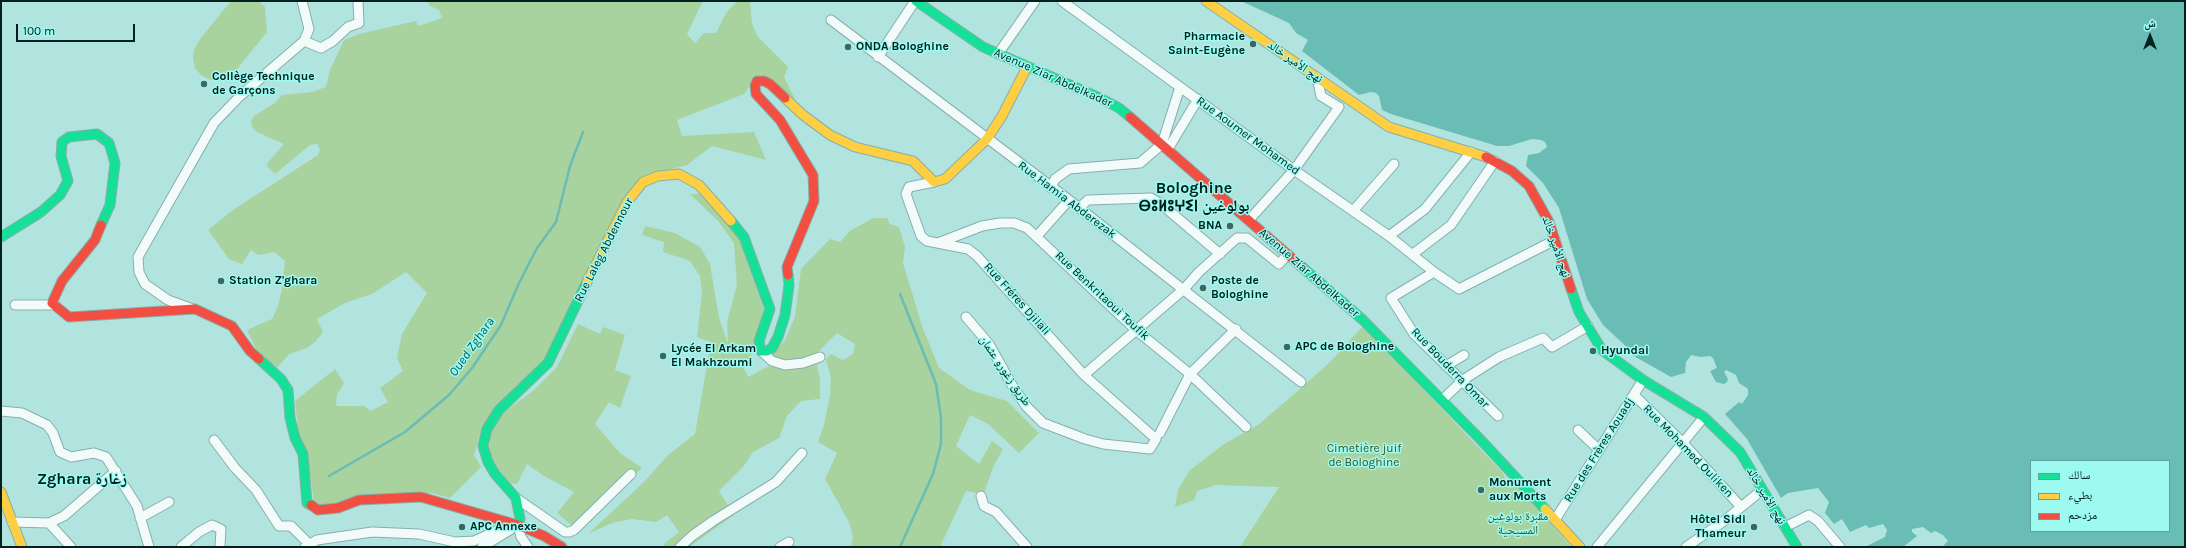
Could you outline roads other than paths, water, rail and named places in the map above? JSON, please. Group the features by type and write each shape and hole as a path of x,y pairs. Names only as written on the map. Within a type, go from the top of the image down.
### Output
{"street":[{"path":"302,1 309,29 304,41 240,96 214,122 138,257 139,272 145,284 168,300 232,326 250,352 281,379 288,390 290,418 295,438 304,454 307,503 318,510 338,508 359,500 390,497 420,497 518,525 544,536 562,547"},
{"path":"304,41 321,48 333,41 348,28 359,23 358,1"},
{"path":"878,57 915,1"},
{"name":"Avenue Ziar Abdelkader","path":"915,1 953,27 998,54 1100,98 1119,108 1165,146 1363,320 1442,400 1580,547"},
{"path":"998,54 1036,1"},
{"name":"Rue Aoumer Mohamed","path":"1062,1 1294,170 1389,236 1434,272 1460,289 1555,240"},
{"name":"نهج الأمير خالد","path":"1206,1 1389,127 1419,138 1471,152 1495,161 1512,171 1529,186 1546,216 1579,312 1602,350 1643,380 1704,417 1740,452 1797,547"},
{"name":"Rue Hamia Abderezak","path":"831,20 1051,188 1070,200 1078,208 1301,382"},
{"path":"761,351 767,351 772,348 778,337 785,315 789,286 788,267 814,201 813,175 780,120 756,94 755,86 757,81 764,81 770,84 803,115 830,135 855,147 913,161 928,178 934,182 945,179 987,139 1002,116 1027,67"},
{"path":"1249,220 1294,170 1339,107 1321,96 1317,77"},
{"path":"1165,146 1180,87"},
{"path":"1051,188 1055,179 1069,170 1140,163 1165,146 1198,99"},
{"path":"1,237 41,212 60,195 68,181 62,156 62,142 68,137 97,134 109,143 115,163 110,205 95,240 62,282 52,303 69,317 195,310"},
{"path":"1389,236 1425,209 1471,152"},
{"path":"1413,254 1452,225 1495,161"},
{"path":"1352,211 1394,164"},
{"name":"Rue Laleg Abdennour","path":"516,498 495,474 488,462 483,446 487,429 499,410 548,363 604,244 627,202 643,182 658,176 679,174 699,185 723,210 744,237 770,310 759,341 761,351"},
{"name":"Rue Fréres Djilali","path":"934,182 909,187 906,194 921,236 927,241 968,249 978,256 1084,375 1158,436"},
{"path":"1078,208 1088,200 1151,198 1161,204 1220,254"},
{"path":"1038,236 1070,200"},
{"name":"Rue Benkritaoui Toufik","path":"938,242 982,226 1000,223 1014,223 1027,228 1038,236 1137,331 1190,374 1246,428"},
{"path":"1084,375 1184,290 1199,272 1237,238 1247,238 1279,264 1288,254"},
{"name":"Rue Bouderra Omar","path":"1434,272 1391,298 1414,334 1446,366 1463,380 1498,416"},
{"path":"15,305 55,305"},
{"name":"طريق زغورو عثمان","path":"966,317 989,344 1012,385 1026,406 1044,423 1085,439 1138,449 1150,449 1158,436"},
{"path":"1442,400 1463,380 1499,357 1543,338 1552,347 1588,326"},
{"path":"1158,436 1190,374 1236,330"},
{"path":"761,351 772,361 785,365 803,363 820,357"},
{"path":"1446,366 1464,354"},
{"name":"Rue des Frères Aouadj","path":"1555,520 1598,449 1643,380"},
{"name":"Rue Mohamed Ouliken","path":"1634,395 1682,442 1741,507"},
{"path":"1,411 22,413 36,418 47,425 53,433 60,452 71,457 94,453 106,457 116,471 136,506 149,547"},
{"path":"1597,547 1704,417"},
{"path":"1578,430 1598,449"},
{"path":"214,440 235,468 256,490 280,526 291,526 307,545 342,535 372,532 419,534 455,542 474,541 496,531 518,525"},
{"path":"680,547 692,536 713,521 776,482 802,454"},
{"path":"12,522 49,523 64,516 116,471"},
{"path":"516,498 565,532 570,532 574,530 631,474"},
{"path":"1686,547 1762,490"},
{"path":"1,492 22,547"},
{"path":"981,496 984,506 996,512 1027,547"},
{"path":"516,498 520,519 518,525 522,537 528,547"},
{"path":"140,518 169,502"},
{"path":"1785,527 1809,515 1818,521 1840,547"},
{"path":"49,523 71,547"},
{"path":"181,547 199,532 212,525 221,529 220,547"},
{"path":"482,547 518,525"},
{"path":"780,547 789,542"}],"water":[{"path":"1241,1 2185,1 2185,547 1942,547 1948,541 1943,535 1935,531 1931,533 1923,527 1912,529 1912,532 1917,536 1903,547 1865,547 1885,537 1887,530 1883,524 1869,528 1866,525 1850,532 1842,519 1834,524 1825,513 1829,502 1818,488 1788,493 1781,498 1747,439 1725,414 1739,402 1742,404 1748,395 1748,389 1739,383 1736,375 1726,370 1724,372 1728,379 1727,382 1724,384 1716,382 1710,371 1717,368 1713,358 1710,356 1701,357 1691,355 1686,362 1685,373 1671,377 1632,355 1631,351 1603,325 1587,299 1559,208 1543,183 1526,166 1528,155 1539,153 1547,147 1545,142 1532,139 1509,146 1497,146 1391,114 1382,110 1379,96 1376,93 1371,92 1359,95 1302,51 1308,40 1296,33 1289,23"}],"waterway":[{"name":"Oued Zghara","path":"329,476 405,432 449,395 472,368 501,325 519,283 537,248 556,222 570,166 583,132"},
{"path":"900,294 936,384 941,418 941,444 933,474 900,547"}],"place":[{"name":"Pharmacie Saint-Eugène","path":"1253,44"},
{"name":"ONDA Bologhine","path":"848,47"},
{"name":"Collège Technique de Garçons","path":"204,84"},
{"name":"BNA","path":"1230,226"},
{"name":"Station Z'ghara","path":"221,281"},
{"name":"Poste de Bologhine","path":"1203,288"},
{"name":"APC de Bologhine","path":"1287,347"},
{"name":"Hyundai","path":"1593,351"},
{"name":"Lycée El Arkam El Makhzoumi","path":"663,356"},
{"name":"Monument aux Morts","path":"1481,490"},
{"name":"APC Annexe","path":"462,527"},
{"name":"Hôtel Sidi Thameur","path":"1754,527"}],"district":[{"name":"Bologhine ⴱⵓⵍⵓⵖⵉⵏ بولوغين","path":"1194,197"},
{"name":"Zghara زغارة","path":"82,479"}],"park label":[{"name":"Cimetière juif de Bologhine","path":"1364,456"},
{"name":"مقبرة بولوغين المسيحية","path":"1518,524"}]}
